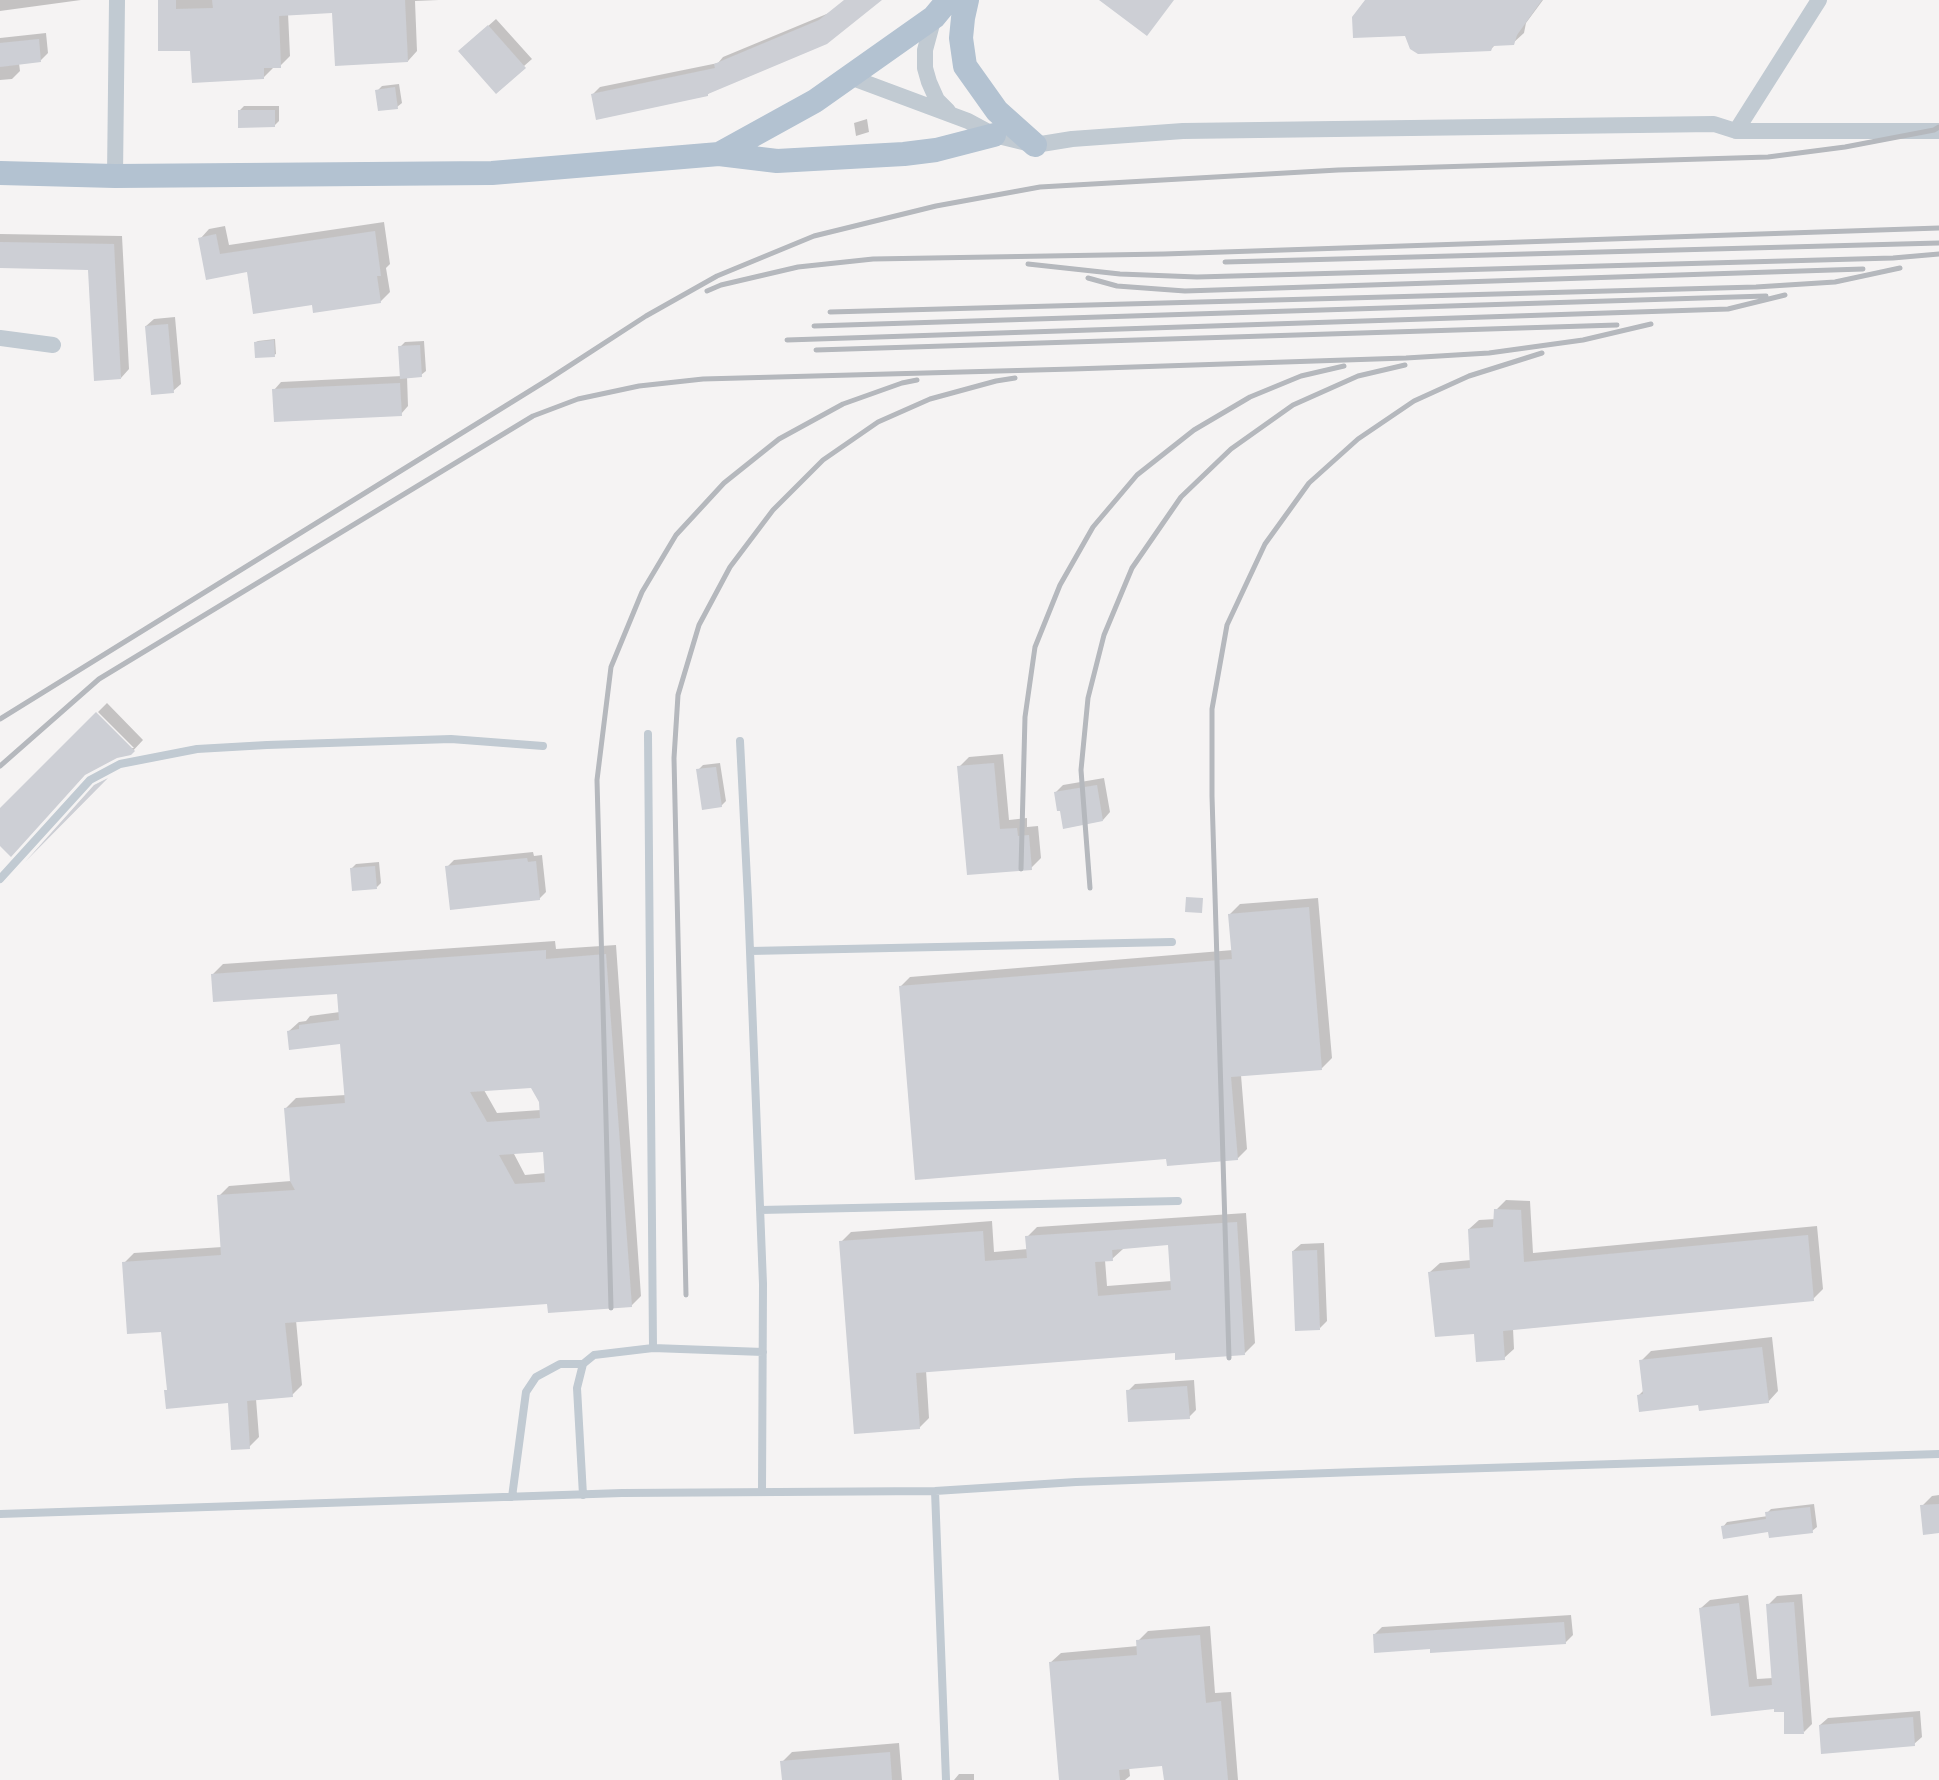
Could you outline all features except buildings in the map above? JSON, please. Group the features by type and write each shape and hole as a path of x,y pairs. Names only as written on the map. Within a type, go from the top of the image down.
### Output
{"main road":[{"path":"967,0 962,18 961,38 965,66 997,111 1035,145"},
{"path":"719,154 815,101 941,8"},
{"path":"0,173 115,176 492,173 719,154 777,161 913,153 994,135"}],"street":[{"path":"115,176 117,0"},
{"path":"1736,131 1819,0"},
{"path":"941,8 925,50 925,68 937,100 950,114"},
{"path":"850,77 950,114 994,135 1035,145 1072,139 1183,131 1714,124 1736,131 1939,131"},
{"path":"0,338 53,345"}],"lane":[{"path":"648,734 653,1348"},
{"path":"0,879 90,780 120,764 197,749 267,745 451,739 543,746"},
{"path":"740,741 763,1284 762,1492"},
{"path":"750,951 1172,942"},
{"path":"760,1210 1178,1201"},
{"path":"583,1494 577,1388 583,1364 594,1355 653,1348 763,1352"},
{"path":"512,1497 526,1392 536,1377 560,1364 583,1364"},
{"path":"0,1514 583,1494 935,1491 1076,1482 1939,1454"},
{"path":"935,1491 946,1780"}],"railway":[{"path":"0,719 549,379 646,316 717,276 814,236 936,206 1040,187 1338,170 1768,157 1845,147 1939,127"},
{"path":"707,291 721,285 798,267 873,259 1164,254 1939,228"},
{"path":"1225,262 1939,243"},
{"path":"1028,264 1120,274 1197,277 1893,258 1939,254"},
{"path":"830,312 1756,287 1835,282 1900,268"},
{"path":"1088,278 1117,286 1185,291 1863,269"},
{"path":"787,340 1728,309 1785,295"},
{"path":"814,326 1766,296"},
{"path":"0,766 99,679 533,416 578,399 639,386 703,379 1406,358 1489,353 1583,340 1651,324"},
{"path":"816,350 1617,325"},
{"path":"1229,1358 1212,796 1212,709 1227,625 1265,544 1309,483 1358,439 1414,401 1469,376 1542,353"},
{"path":"1090,888 1081,770 1088,698 1104,635 1132,568 1181,497 1231,449 1293,405 1358,376 1405,365"},
{"path":"1021,869 1025,717 1035,647 1060,585 1093,527 1137,475 1194,430 1250,397 1301,376 1344,366"},
{"path":"686,1295 674,758 678,695 699,625 730,567 773,510 823,460 878,422 930,399 1015,378"},
{"path":"611,1308 597,780 611,667 642,592 676,535 724,483 779,439 843,404 917,380"}]}
